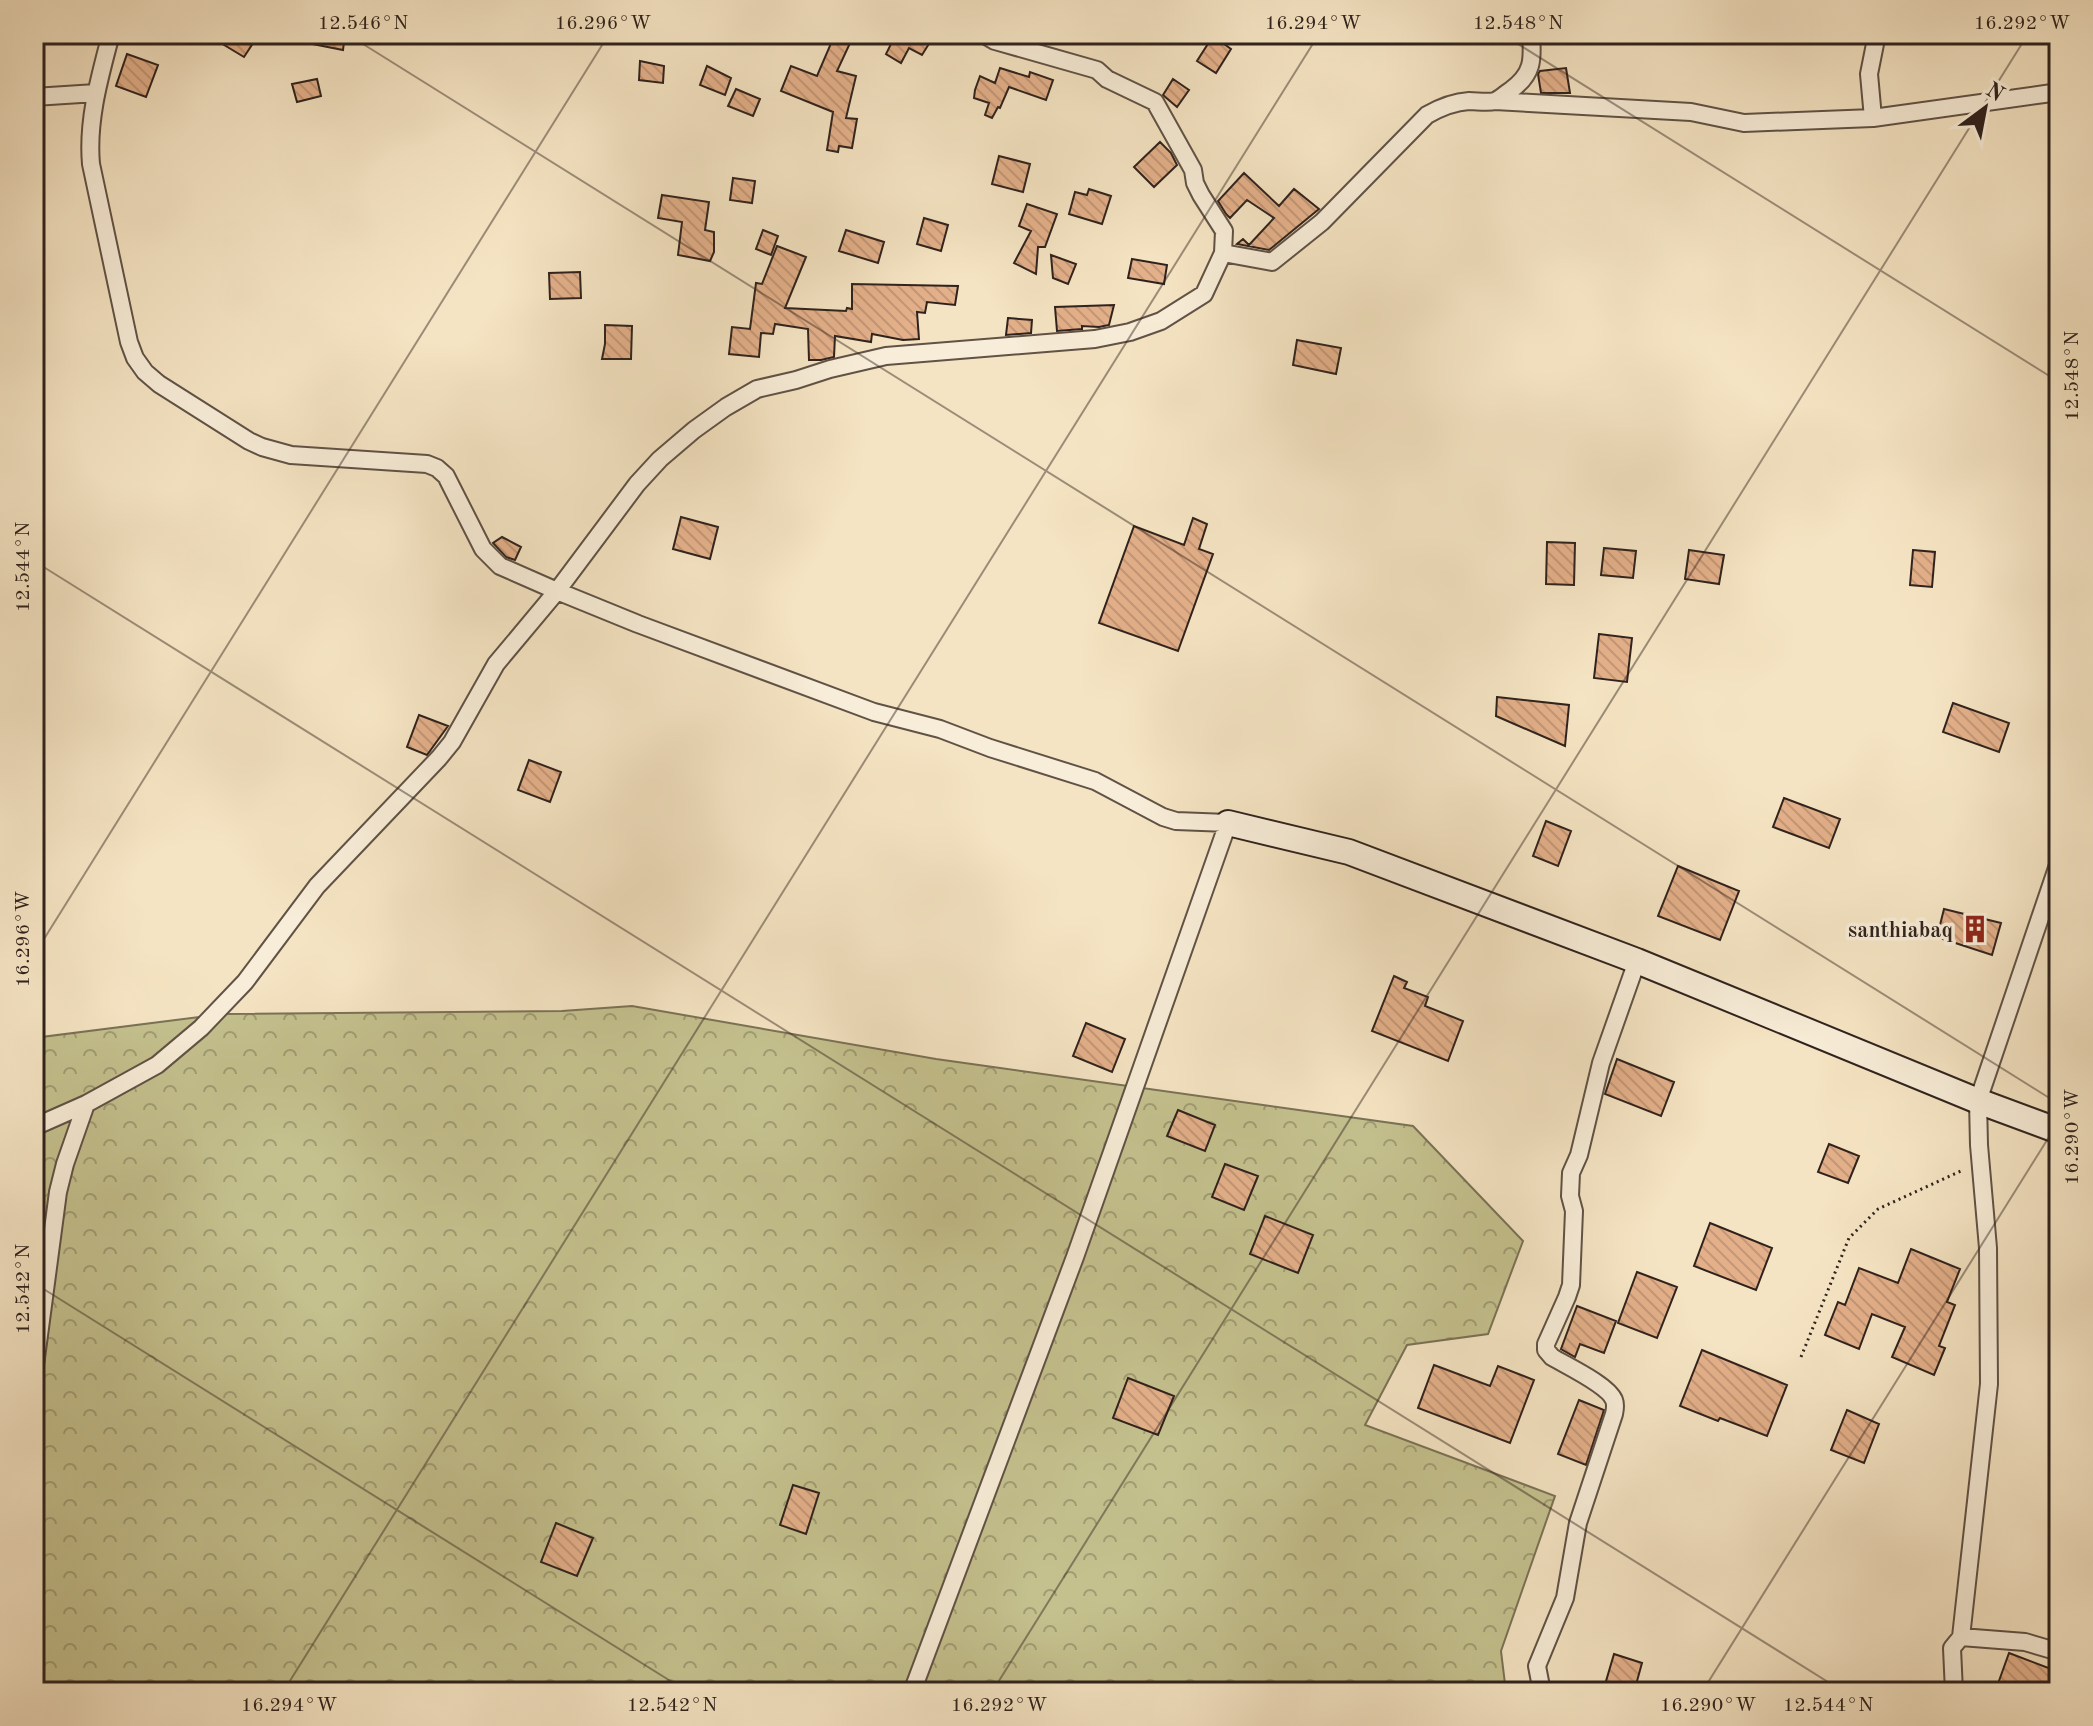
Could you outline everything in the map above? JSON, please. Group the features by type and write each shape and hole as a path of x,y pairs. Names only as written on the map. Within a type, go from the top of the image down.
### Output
{"street":[{"path":"111,34 96,93 91,164 129,342 135,358 159,384 249,441 276,452 427,464 446,476 483,549 491,558 500,566 557,591 874,712 940,729 1095,781 1163,817 1176,821 1228,823 1349,852 1637,961 1978,1101 2059,1131"},
{"path":"34,1127 86,1104 157,1065 201,1028 245,982 317,886 452,742 496,664 557,591 637,484 660,459 716,414 757,389 886,356 1095,339 1130,332 1161,321 1204,294 1223,253 1224,231 1201,195 1193,170 1155,102 1107,79 1097,70 995,41 983,34"},
{"path":"1495,101 1526,76 1533,55 1531,34"},
{"path":"1873,118 1869,74 1877,34"},
{"path":"1223,253 1272,262 1322,222 1427,115 1445,105 1464,101 1691,112 1744,123 1873,118 2059,92"},
{"path":"34,97 96,93"},
{"path":"912,1692 1075,1257 1228,823"},
{"path":"1954,1692 1952,1648 1961,1637 1989,1384 1988,1248 1978,1101 2059,862"},
{"path":"1542,1692 1537,1666 1565,1598 1578,1523 1615,1404 1605,1389 1552,1357 1546,1350 1546,1344 1571,1285 1574,1211 1569,1184 1571,1173 1579,1155 1601,1063 1637,961"},
{"path":"34,1373 58,1192 86,1104"},
{"path":"1961,1637 2025,1642 2059,1652"}],"path":[{"path":"1801,1357 1849,1238 1878,1209 1981,1162"}],"green space":[{"path":"632,1006 936,1059 1413,1126 1523,1241 1488,1334 1407,1345 1365,1425 1555,1496 1501,1651 1506,1692 34,1692 34,1038 223,1014 562,1011"}],"building":[{"path":"206,34 259,34 244,57"},
{"path":"298,34 345,34 343,50 297,41"},
{"path":"835,34 851,41 837,71 856,76 846,118 857,119 852,148 839,146 838,152 827,150 833,112 781,91 791,66 817,76"},
{"path":"887,34 935,34 922,55 909,48 901,63 886,54 894,38"},
{"path":"1213,36 1231,49 1216,73 1197,61"},
{"path":"127,54 158,65 146,97 116,86"},
{"path":"640,61 664,66 663,83 639,80"},
{"path":"707,66 731,78 725,95 700,85"},
{"path":"1000,68 1029,77 1030,72 1053,80 1046,100 1009,87 992,118 985,115 989,103 974,98 975,90 980,76 995,83"},
{"path":"1566,68 1570,93 1541,93 1540,71"},
{"path":"317,79 321,96 297,102 292,84"},
{"path":"1173,79 1189,90 1177,107 1163,95"},
{"path":"736,89 760,99 753,116 728,106"},
{"path":"1160,142 1177,165 1154,187 1134,167"},
{"path":"999,156 1030,164 1023,192 992,184"},
{"path":"1244,173 1279,206 1294,189 1319,209 1269,250 1237,244 1243,239 1249,245 1274,218 1247,200 1230,218 1226,214 1218,201"},
{"path":"733,178 755,181 752,203 730,200"},
{"path":"1089,189 1111,196 1102,224 1069,214 1075,192 1087,195"},
{"path":"662,195 709,202 705,230 714,232 714,252 710,261 678,255 682,222 658,218"},
{"path":"1027,204 1057,214 1045,247 1038,247 1036,274 1014,263 1031,231 1019,226"},
{"path":"924,218 948,225 941,251 917,244"},
{"path":"763,230 778,236 771,255 756,249"},
{"path":"846,230 884,242 878,263 839,251"},
{"path":"777,246 806,257 785,308 852,309 852,284 958,286 955,305 927,302 925,313 917,312 919,339 903,340 872,334 871,342 835,336 834,357 809,360 808,329 775,324 773,334 761,333 759,357 729,354 732,327 750,329 756,283 762,284"},
{"path":"1051,255 1076,264 1068,284 1053,278"},
{"path":"1132,259 1167,265 1164,284 1128,278"},
{"path":"580,272 581,298 550,299 549,273"},
{"path":"1114,305 1109,325 1057,331 1055,307"},
{"path":"1008,318 1032,320 1031,333 1006,335"},
{"path":"605,325 632,326 631,359 602,359"},
{"path":"1297,340 1341,348 1336,374 1293,365"},
{"path":"681,517 718,527 710,559 673,549"},
{"path":"1193,518 1207,524 1199,549 1213,554 1178,651 1099,623 1134,526 1184,545"},
{"path":"502,537 521,547 515,560 506,557 493,543"},
{"path":"1547,542 1575,543 1574,585 1546,584"},
{"path":"1604,548 1636,551 1633,578 1601,575"},
{"path":"1689,550 1724,555 1719,584 1685,579"},
{"path":"1913,550 1935,552 1932,587 1910,585"},
{"path":"1599,634 1632,638 1627,682 1594,678"},
{"path":"1497,697 1569,705 1565,746 1496,716"},
{"path":"1953,703 2009,723 1999,752 1943,732"},
{"path":"419,715 448,726 427,755 407,747"},
{"path":"529,760 561,772 550,802 518,790"},
{"path":"1784,798 1840,819 1829,848 1773,827"},
{"path":"1546,821 1571,831 1558,866 1533,856"},
{"path":"1678,866 1739,891 1720,940 1658,916"},
{"name":"santhiabaq","path":"1944,909 2001,923 1992,955 1937,937"},
{"path":"1394,976 1407,982 1404,988 1428,997 1425,1006 1463,1021 1448,1061 1372,1031"},
{"path":"1086,1023 1125,1039 1112,1072 1073,1056"},
{"path":"1617,1059 1674,1082 1661,1116 1605,1094"},
{"path":"1178,1110 1215,1125 1205,1151 1167,1136"},
{"path":"1829,1144 1859,1156 1848,1183 1818,1172"},
{"path":"1225,1164 1258,1176 1244,1210 1212,1197"},
{"path":"1265,1216 1313,1235 1298,1273 1250,1254"},
{"path":"1710,1223 1772,1248 1756,1290 1694,1266"},
{"path":"1911,1249 1960,1269 1947,1302 1955,1305 1939,1346 1945,1348 1934,1375 1892,1357 1905,1327 1872,1314 1859,1349 1825,1335 1838,1302 1845,1305 1859,1268 1898,1283"},
{"path":"1637,1272 1677,1287 1657,1338 1618,1323"},
{"path":"1577,1306 1616,1321 1604,1353 1580,1344 1575,1357 1561,1349"},
{"path":"1702,1350 1787,1385 1767,1436 1680,1406"},
{"path":"1434,1365 1490,1386 1498,1366 1534,1380 1510,1443 1418,1408"},
{"path":"1128,1378 1174,1396 1158,1435 1113,1418"},
{"path":"1579,1400 1604,1410 1586,1465 1558,1454"},
{"path":"1847,1410 1879,1424 1864,1463 1831,1450"},
{"path":"793,1485 819,1493 806,1534 780,1525"},
{"path":"556,1523 593,1538 577,1576 541,1562"},
{"path":"2009,1653 2059,1672 2059,1692 1995,1692"},
{"path":"1614,1654 1642,1663 1634,1692 1615,1692 1604,1688"}],"place":[{"name":"santhiabaq","path":"1975,929"}]}
